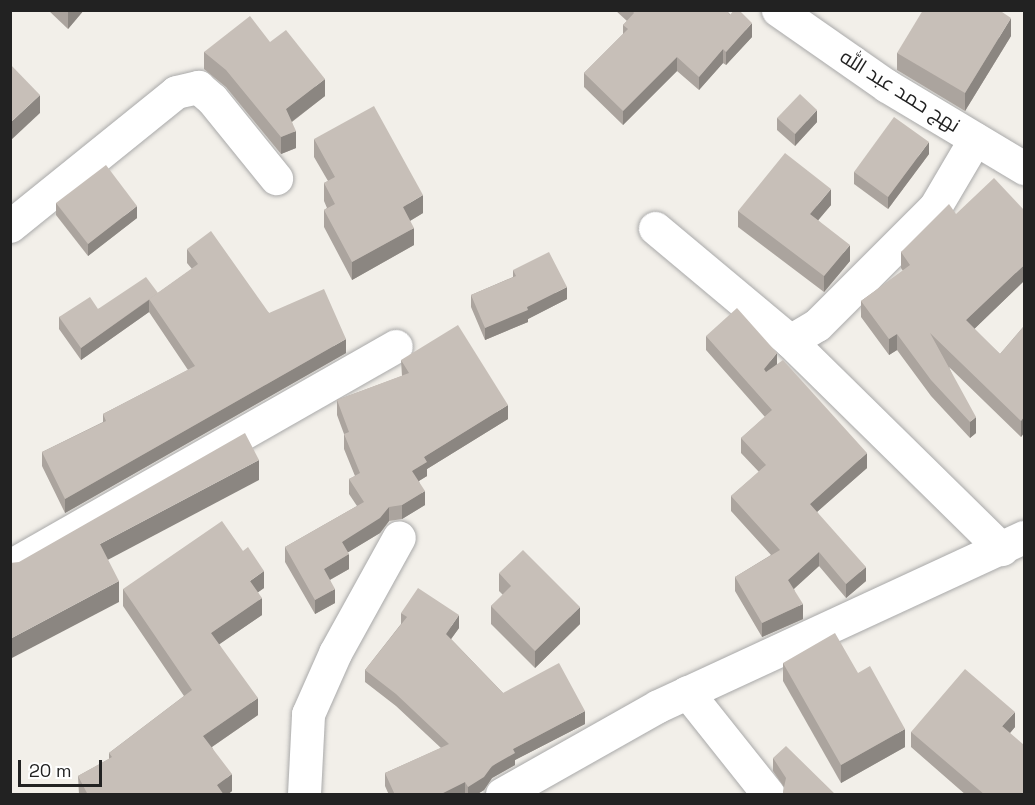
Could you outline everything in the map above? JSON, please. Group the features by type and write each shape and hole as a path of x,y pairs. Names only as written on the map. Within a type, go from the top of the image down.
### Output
{"street":[{"name":"نهج حمد عبد الله","path":"778,10 887,86 1024,168"},
{"path":"10,226 176,92 198,87 212,99 276,178"},
{"path":"790,341 817,325 935,207 975,139"},
{"path":"502,795 658,706 1013,543 790,341 655,228"},
{"path":"10,566 396,346"},
{"path":"304,795 308,714 335,653 399,537"},
{"path":"687,692 768,795"}],"building":[{"path":"632,10 726,10 730,15 734,10 739,10 752,23 726,52 723,49 699,77 677,57 623,111 584,73 628,29 623,25 634,13"},
{"path":"923,10 999,10 1011,18 965,93 897,53"},
{"path":"250,16 270,42 286,30 325,79 286,109 296,131 281,137 226,70 204,52"},
{"path":"10,64 40,95 10,123"},
{"path":"800,94 817,110 795,134 777,118"},
{"path":"374,106 423,195 403,207 414,228 352,262 324,210 335,204 324,183 335,177 314,139"},
{"path":"894,117 929,142 888,197 854,172"},
{"path":"785,153 831,189 810,214 850,245 824,276 738,211"},
{"path":"106,165 137,206 88,244 56,203"},
{"path":"994,178 1024,210 1024,265 966,320 1000,354 1024,326 1024,417 1021,421 930,333 976,417 970,422 931,380 897,334 889,339 861,301 910,265 901,252 949,204 956,214"},
{"path":"211,231 269,313 324,289 346,339 65,499 42,452 106,421 103,414 195,366 149,299 198,264 187,249"},
{"path":"549,252 567,287 527,307 528,310 485,328 471,295 516,276 513,270"},
{"path":"146,277 158,293 81,348 59,317 90,297 98,309"},
{"path":"737,308 777,353 764,369 766,372 783,360 867,453 810,504 866,567 846,584 819,552 788,580 803,604 762,623 735,577 780,550 731,496 766,465 741,438 772,410 706,336"},
{"path":"458,325 508,405 424,457 427,462 412,471 425,491 402,505 389,507 380,518 342,542 349,554 324,569 335,589 315,600 285,547 364,502 349,479 360,473 344,434 349,432 337,400 409,373 401,360"},
{"path":"245,433 259,460 100,544 119,581 10,639 10,563 19,562"},
{"path":"222,521 243,551 248,547 264,571 250,581 262,598 211,633 258,698 203,736 232,774 217,785 224,795 88,795 78,776 112,757 109,753 192,690 123,589"},
{"path":"523,550 580,607 535,651 491,606 511,586 499,573"},
{"path":"418,588 459,615 446,634 503,693 559,663 585,711 513,749 515,753 492,766 484,777 468,787 465,782 439,795 395,795 385,773 449,744 396,694 365,670 407,617 401,613"},
{"path":"835,633 858,673 870,666 905,729 841,765 783,663"},
{"path":"965,669 1015,712 1002,726 1024,745 1024,795 985,795 911,732"},
{"path":"786,746 836,795 786,795 783,792 786,778 773,758"}]}
